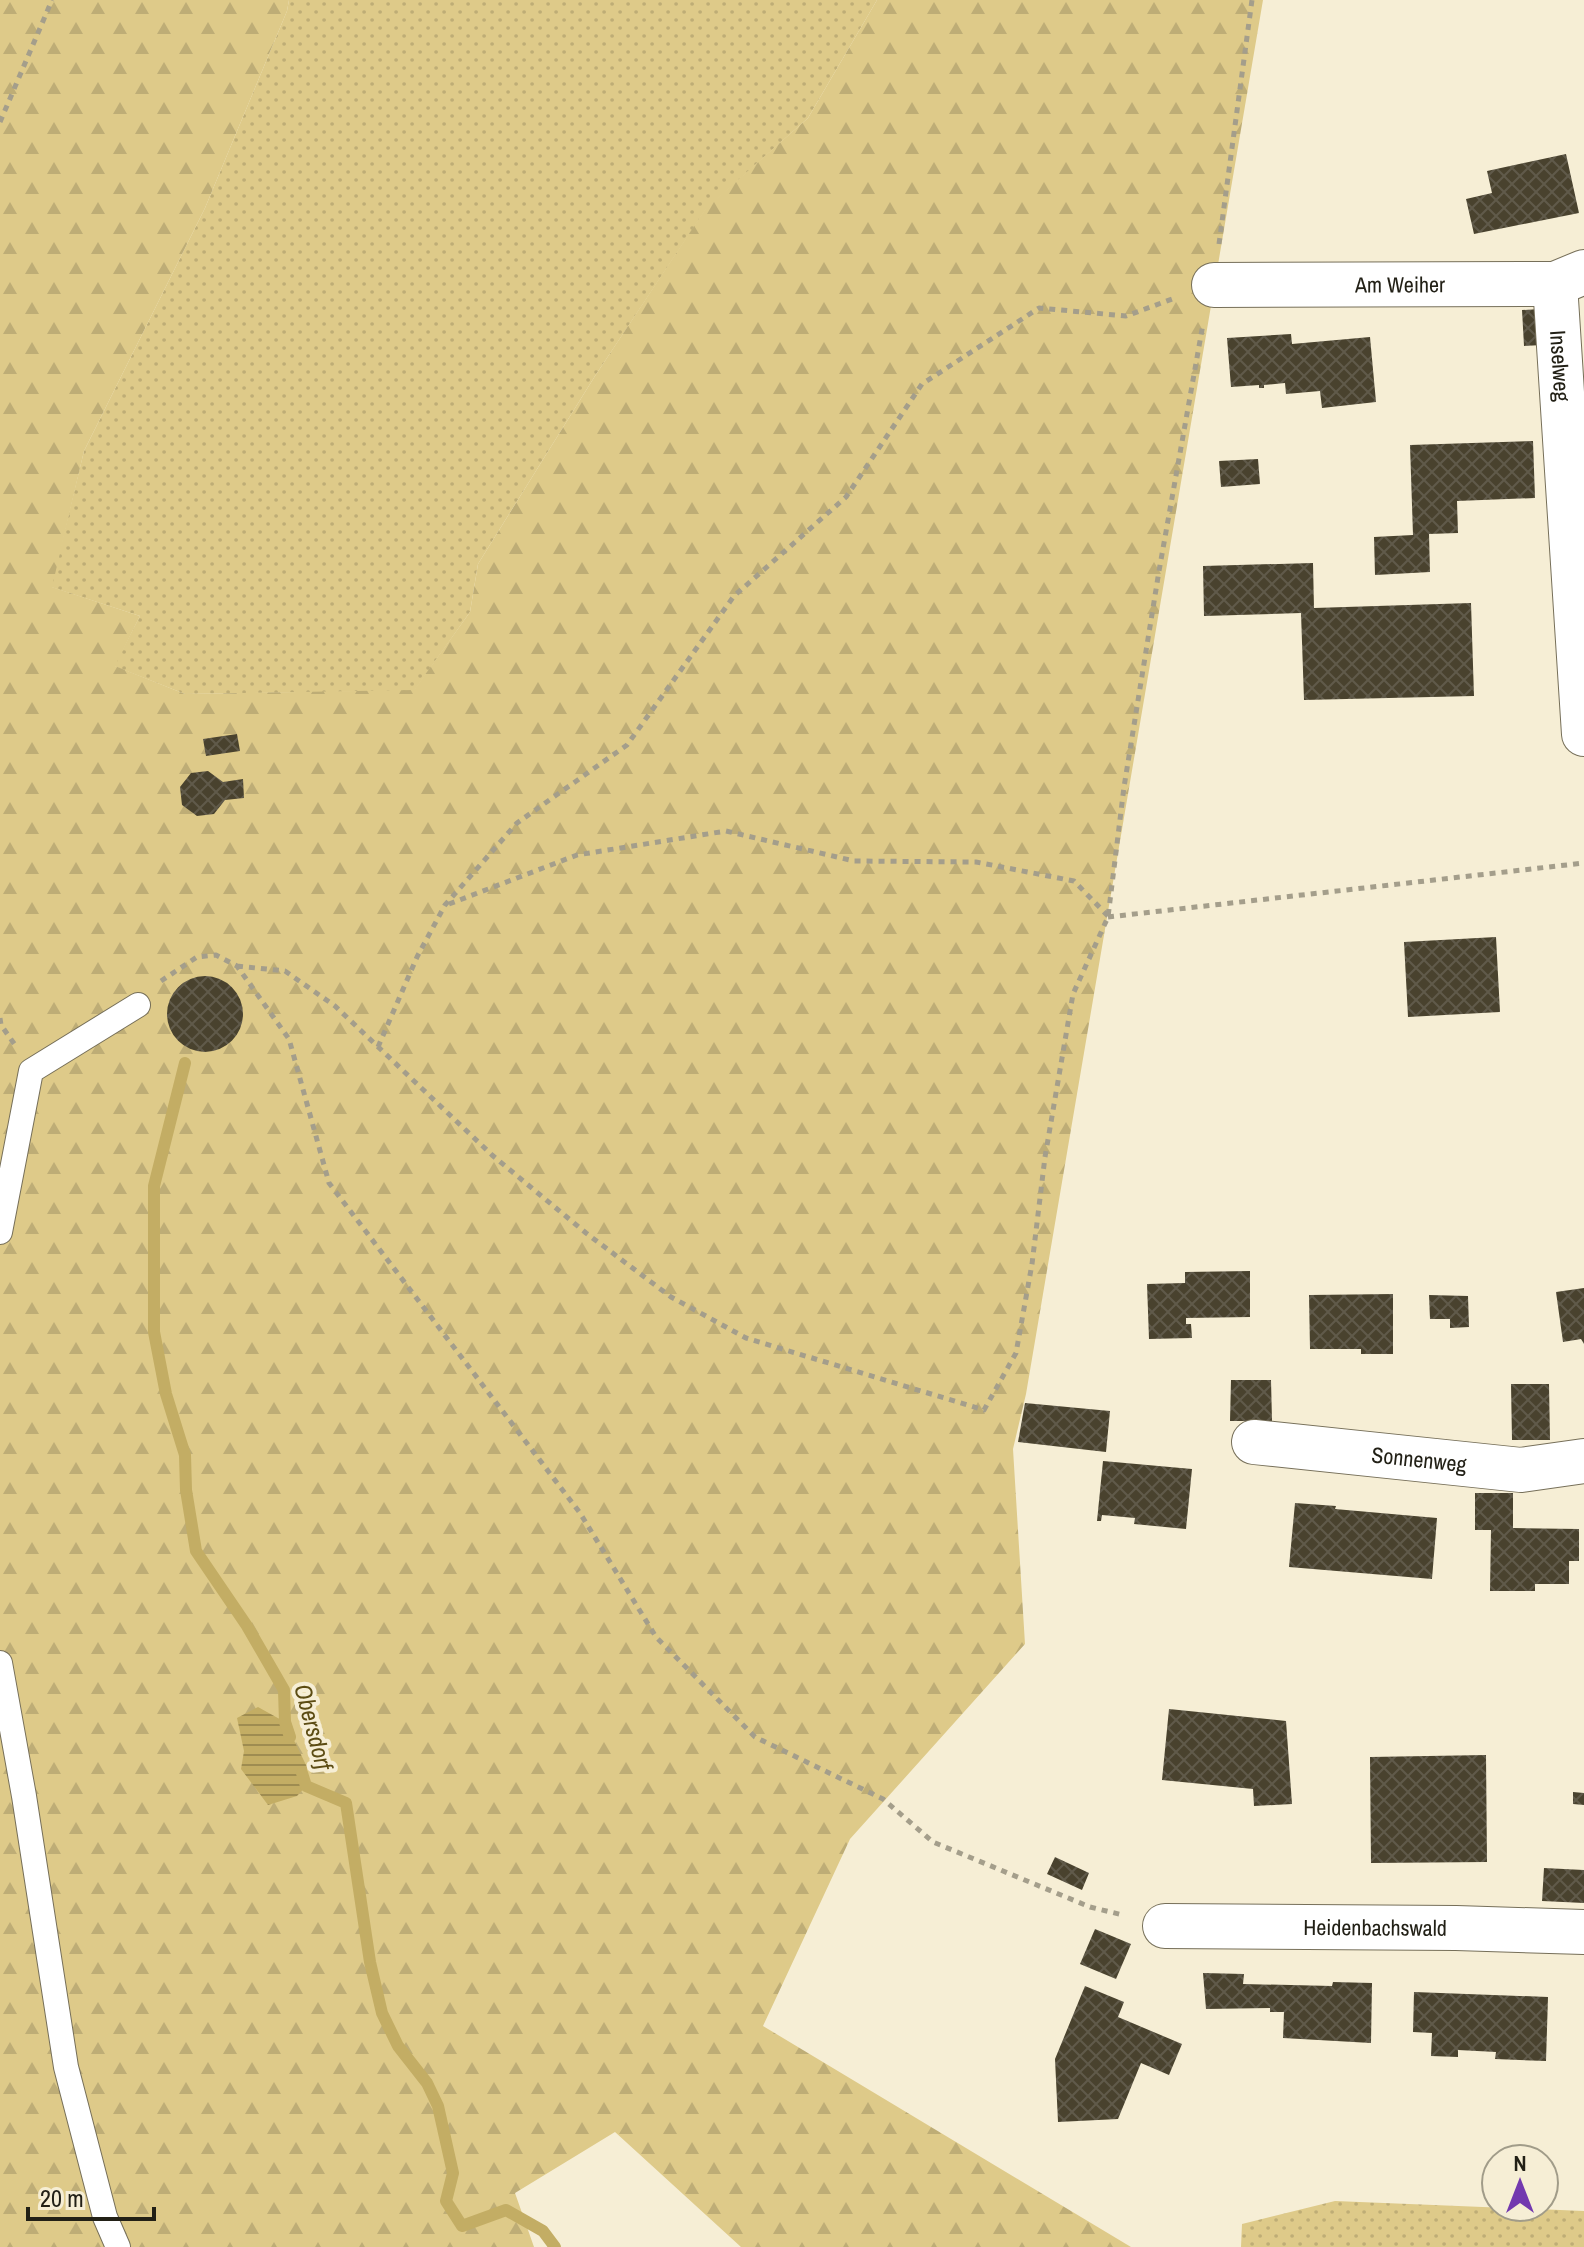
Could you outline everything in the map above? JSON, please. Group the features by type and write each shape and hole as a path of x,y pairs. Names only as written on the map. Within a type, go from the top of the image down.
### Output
{"street":[{"name":"Am Weiher","path":"1214,285 1570,278"},
{"name":"Inselweg","path":"1570,278 1584,734"},
{"name":"Sonnenweg","path":"1254,1442 1521,1470 1584,1461"},
{"name":"Heidenbachswald","path":"1165,1926 1584,1932"}],"lane":[{"path":"0,1232 31,1071 138,1005"},
{"path":"0,1663 66,2067 105,2217 118,2247"}],"path":[{"path":"0,122 52,0"},
{"path":"138,1005 163,978 197,957 216,955 237,966 285,971 335,1006 492,1155 586,1233 671,1297 746,1338 984,1410 1016,1353 1073,994 1108,917 1124,787 1159,571 1199,338 1214,285 1252,0"},
{"path":"378,1047 417,957 445,905 517,823 627,745 734,596 846,497 922,384 1039,308 1126,316 1214,285"},
{"path":"445,905 577,855 726,831 854,861 976,862 1074,881 1108,917"},
{"path":"1108,917 1584,863"},
{"path":"237,966 289,1039 329,1183 580,1513 656,1637 755,1737 883,1799 933,1842 1090,1907 1165,1926"}],"green space":[{"path":"0,0 289,0 205,208 84,451 52,587 140,616 115,666 185,694 414,690 470,612 478,564 595,376 706,208 808,118 877,0 1263,0 1026,1394 1013,1449 1025,1644 850,1839 763,2026 1131,2247 741,2247 615,2132 515,2193 534,2247 0,2247"},
{"path":"289,0 877,0 808,118 706,209 595,376 478,564 470,612 414,691 185,694 114,666 140,616 51,587 84,451 205,208"},
{"path":"1335,2201 1480,2207 1480,2223 1560,2223 1560,2210 1584,2211 1584,2247 1241,2247 1242,2224"}],"shaded area":[{"path":"258,1707 285,1722 307,1767 306,1786 297,1796 268,1805 241,1769 244,1751 237,1718"}],"building":[{"path":"1566,154 1579,213 1474,234 1466,199 1492,193 1487,171"},
{"path":"1540,309 1542,345 1524,346 1522,310"},
{"path":"1291,334 1292,344 1370,337 1376,402 1322,408 1320,391 1286,394 1285,383 1264,385 1264,388 1259,388 1259,385 1231,387 1227,338"},
{"path":"1533,441 1535,498 1457,501 1458,533 1429,534 1430,572 1375,575 1374,537 1413,535 1410,445"},
{"path":"1258,459 1260,484 1221,487 1219,461"},
{"path":"1313,563 1314,608 1471,603 1474,696 1304,700 1301,613 1204,616 1203,566"},
{"path":"237,734 240,751 206,756 203,739"},
{"path":"208,771 223,782 243,779 244,798 225,800 214,814 197,816 182,805 180,787 191,773"},
{"path":"1496,937 1500,1012 1408,1017 1404,942"},
{"path":"213,976 226,982 237,993 243,1014 241,1029 226,1046 213,1052 197,1052 184,1046 169,1029 167,1006 173,993 190,978"},
{"path":"1250,1271 1250,1317 1186,1318 1186,1324 1191,1324 1192,1338 1149,1339 1147,1284 1185,1283 1185,1272"},
{"path":"1584,1288 1584,1344 1581,1339 1563,1342 1556,1292"},
{"path":"1393,1294 1393,1354 1361,1354 1361,1349 1310,1349 1309,1295"},
{"path":"1429,1295 1468,1296 1469,1327 1450,1328 1450,1319 1430,1319"},
{"path":"1231,1380 1271,1380 1272,1421 1230,1421"},
{"path":"1511,1384 1549,1384 1550,1440 1512,1440"},
{"path":"1025,1403 1110,1411 1106,1452 1018,1442"},
{"path":"1103,1461 1192,1469 1186,1529 1134,1524 1135,1518 1102,1515 1101,1521 1097,1521"},
{"path":"1475,1493 1513,1493 1513,1528 1579,1529 1579,1561 1569,1561 1569,1584 1535,1584 1535,1591 1490,1591 1491,1530 1475,1530"},
{"path":"1295,1503 1437,1518 1432,1579 1289,1567"},
{"path":"1169,1709 1286,1721 1292,1804 1254,1806 1253,1789 1162,1780"},
{"path":"1486,1755 1487,1862 1371,1863 1370,1757"},
{"path":"1573,1792 1584,1793 1584,1805 1573,1804"},
{"path":"1055,1857 1089,1873 1082,1890 1047,1874"},
{"path":"1544,1868 1584,1870 1584,1903 1542,1901"},
{"path":"1095,1929 1131,1944 1116,1979 1080,1964"},
{"path":"1203,1973 1244,1974 1243,1984 1332,1986 1333,1982 1372,1983 1371,2043 1283,2038 1284,2012 1270,2012 1270,2008 1206,2009"},
{"path":"1085,1986 1124,2002 1118,2017 1182,2044 1169,2075 1141,2063 1118,2119 1058,2122 1055,2059"},
{"path":"1414,1992 1548,1997 1546,2061 1495,2059 1496,2052 1458,2050 1458,2057 1431,2056 1432,2033 1413,2032"}],"waterway":[{"name":"Obersdorf","path":"185,1063 154,1186 154,1332 166,1394 185,1455 186,1490 196,1551 247,1626 284,1690 285,1722 290,1737"},
{"name":"Obersdorf","path":"302,1773 306,1786 346,1803 370,1962 382,2013 398,2046 427,2083 438,2106 453,2173 446,2201 462,2226 506,2210 543,2231 555,2247"}]}
